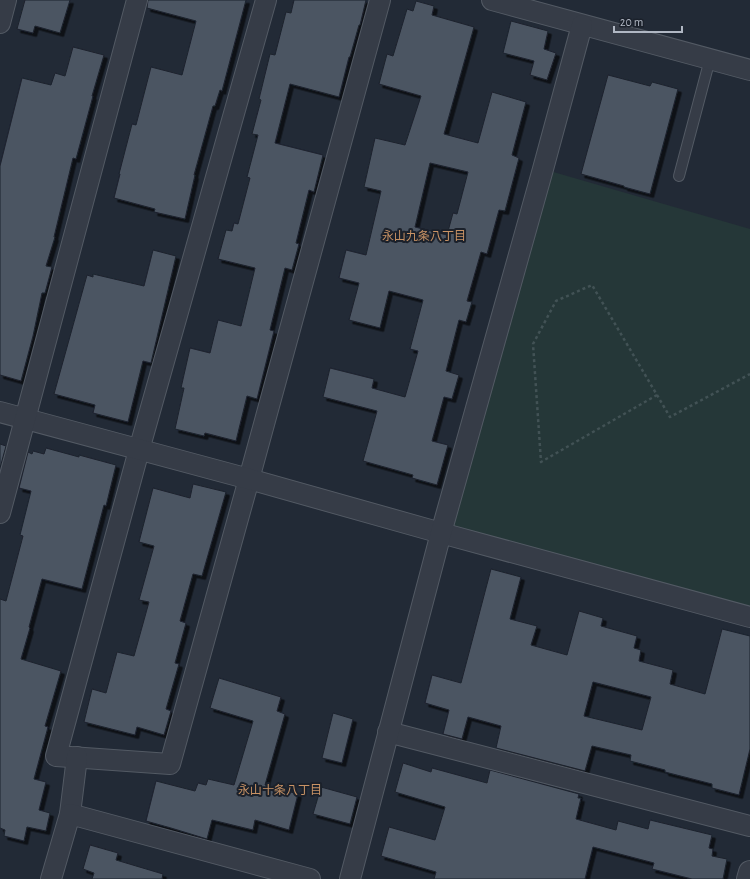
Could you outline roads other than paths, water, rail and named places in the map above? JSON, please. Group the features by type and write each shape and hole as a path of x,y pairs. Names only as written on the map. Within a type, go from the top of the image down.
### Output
{"street":[{"path":"0,23 6,0"},
{"path":"0,513 137,0"},
{"path":"266,0 139,450 56,756 170,764 380,0"},
{"path":"492,0 750,70"},
{"path":"350,879 441,533 582,25"},
{"path":"0,412 750,617"},
{"path":"388,732 750,826"},
{"path":"51,879 70,814 77,757"},
{"path":"70,814 310,879"},
{"path":"748,879 750,872"}],"lane":[{"path":"679,176 710,59"}],"district":[{"name":"永山九条八丁目","path":"424,236"},
{"name":"永山十条八丁目","path":"280,790"}]}
